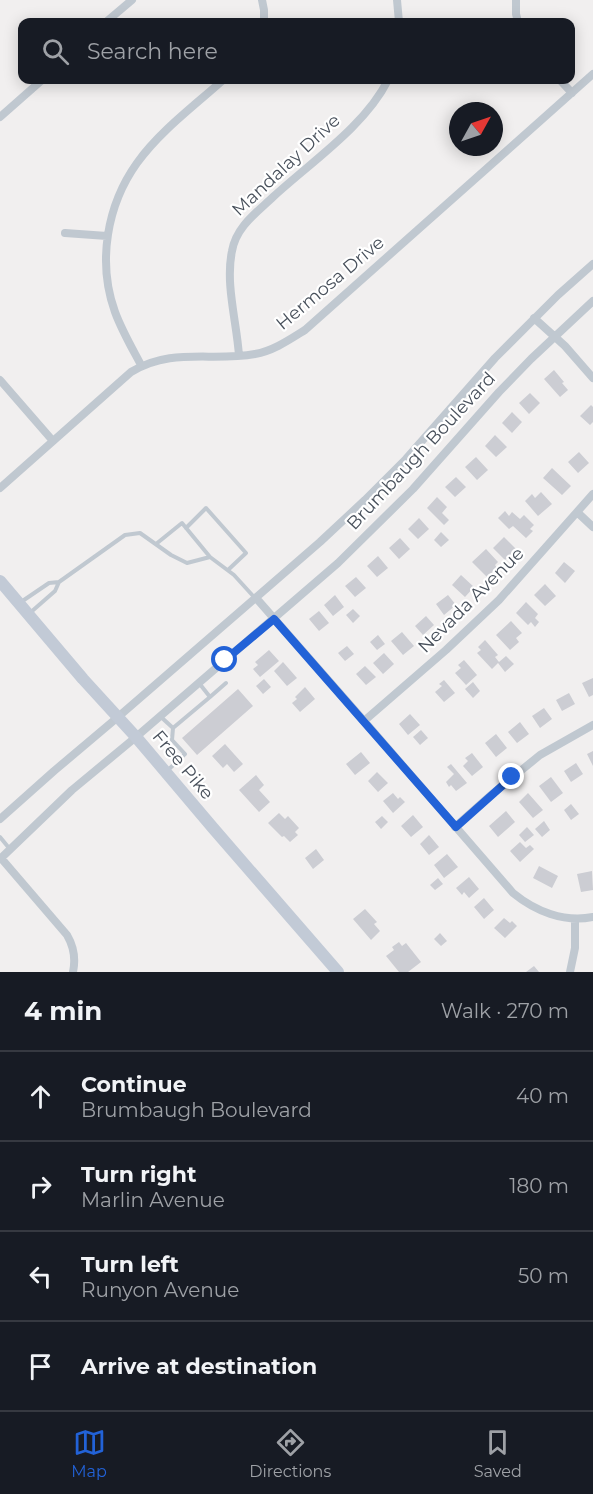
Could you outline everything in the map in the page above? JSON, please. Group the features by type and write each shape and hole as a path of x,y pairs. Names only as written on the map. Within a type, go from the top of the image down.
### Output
{"main road":[{"name":"Free Pike","path":"0,581 338,972"}],"street":[{"path":"111,18 132,0"},
{"path":"262,0 264,18"},
{"path":"397,0 399,18"},
{"path":"516,0 517,18"},
{"name":"Hermosa Drive","path":"0,488 131,372 141,366 156,360 183,356 215,357 256,354 271,350 305,330 593,74"},
{"path":"0,117 37,84"},
{"path":"141,366 114,308 107,271 107,236 111,218 123,187 137,163 171,127 219,84"},
{"name":"Mandalay Drive","path":"239,356 230,267 232,250 240,230 373,105 386,84"},
{"path":"564,84 572,93"},
{"path":"65,233 107,236"},
{"name":"Brumbaugh Boulevard","path":"0,819 320,543 406,459 495,358 534,318 593,264"},
{"name":"Brumbaugh Boulevard","path":"0,858 72,790 338,563 413,489 499,392 554,335 593,301"},
{"path":"534,318 554,335 593,378"},
{"path":"0,380 53,441"},
{"name":"Nevada Avenue","path":"364,721 446,650 499,600 593,494"},
{"path":"577,512 593,526"},
{"path":"256,598 513,893 526,904 552,915 575,919 593,917"},
{"path":"456,827 540,755 593,725"},
{"path":"0,858 67,935 74,952 73,972"},
{"path":"570,972 575,948 575,919"}],"lane":[{"path":"186,528 206,508 246,553 228,570"},
{"path":"156,544 182,523 210,556 234,574 256,598"},
{"path":"19,603 49,583 59,582 125,535 140,533 171,555 187,563 210,556"},
{"path":"28,615 55,591 59,582"},
{"path":"199,683 210,697"},
{"path":"166,772 184,754 172,740 173,728 226,683"},
{"path":"160,716 173,728"},
{"path":"0,837 10,849"}],"building":[{"path":"554,370 568,390 560,397 544,379"},
{"path":"530,393 540,403 529,414 519,403"},
{"path":"591,405 593,422 590,425 580,416"},
{"path":"512,412 522,422 512,433 502,423"},
{"path":"495,435 507,447 496,457 485,446"},
{"path":"579,452 589,463 578,473 568,462"},
{"path":"476,457 488,470 477,480 465,467"},
{"path":"552,468 571,486 562,495 543,478"},
{"path":"456,477 466,487 455,497 445,487"},
{"path":"541,492 552,504 538,516 525,501 532,494 535,498"},
{"path":"437,497 447,507 442,513 449,520 444,525 427,508"},
{"path":"505,511 509,516 512,512 520,519 524,515 534,525 530,529 533,531 526,538 513,526 509,529 498,518"},
{"path":"419,518 429,529 418,539 408,529"},
{"path":"441,532 449,540 441,547 434,540"},
{"path":"504,537 516,549 505,560 493,548"},
{"path":"400,538 410,549 399,559 389,548"},
{"path":"486,549 498,562 495,565 497,568 487,577 472,562"},
{"path":"378,556 388,568 377,577 367,566"},
{"path":"564,562 575,571 565,583 555,573"},
{"path":"461,575 474,587 465,597 452,585"},
{"path":"356,577 366,588 355,597 345,586"},
{"path":"545,584 556,596 545,606 534,595"},
{"path":"335,595 344,607 333,616 324,605"},
{"path":"448,595 456,605 444,615 436,604"},
{"path":"526,602 538,614 535,618 539,622 535,627 531,622 528,625 516,613"},
{"path":"353,609 360,616 353,623 346,615"},
{"path":"319,611 329,623 319,631 309,619"},
{"path":"426,616 434,625 423,635 415,626"},
{"path":"511,621 522,633 516,638 519,642 510,650 496,635"},
{"path":"402,632 414,646 403,655 391,641"},
{"path":"378,635 385,644 377,650 370,642"},
{"path":"485,640 498,655 495,657 499,662 506,656 514,664 505,672 498,663 492,669 477,653 481,650 478,647"},
{"path":"347,646 354,654 345,661 338,653"},
{"path":"269,650 279,661 260,677 253,669 258,665 255,662"},
{"path":"384,653 394,664 383,674 373,663"},
{"path":"464,660 477,675 466,685 455,673 461,668 458,665"},
{"path":"283,662 297,678 287,686 274,671"},
{"path":"365,666 376,677 366,685 356,674"},
{"path":"593,678 593,695 589,697 582,683"},
{"path":"264,679 271,687 263,694 256,686"},
{"path":"444,680 455,693 444,702 435,692 442,686 439,684"},
{"path":"473,682 480,691 473,698 465,689"},
{"path":"305,687 315,699 300,712 292,703"},
{"path":"238,689 253,706 197,755 182,738"},
{"path":"569,693 575,704 562,711 556,700"},
{"path":"544,708 552,719 540,728 532,716"},
{"path":"410,714 420,725 408,735 399,724"},
{"path":"520,722 529,734 517,743 508,732"},
{"path":"421,730 428,738 420,745 413,737"},
{"path":"496,734 507,748 496,757 485,743"},
{"path":"225,744 243,764 234,772 227,764 223,768 212,756"},
{"path":"593,751 593,766 587,754"},
{"path":"361,752 370,763 355,775 346,764"},
{"path":"472,753 483,767 472,776 463,766 468,761 465,758"},
{"path":"576,763 583,774 571,782 564,771"},
{"path":"451,764 467,783 456,791 446,782 454,774 447,767"},
{"path":"377,772 388,783 378,792 368,781"},
{"path":"256,775 264,785 259,790 270,802 259,812 239,790"},
{"path":"551,777 563,793 551,802 539,786"},
{"path":"393,793 405,802 393,813 383,801"},
{"path":"528,793 543,810 533,818 519,802"},
{"path":"571,804 579,814 571,820 564,810"},
{"path":"506,811 515,822 498,837 489,826"},
{"path":"279,813 285,819 288,816 299,828 295,832 298,835 290,842 268,823"},
{"path":"413,815 423,827 411,837 401,826"},
{"path":"382,816 388,822 381,829 375,822"},
{"path":"544,821 550,830 542,837 535,829"},
{"path":"527,827 534,835 525,842 519,835"},
{"path":"429,835 439,847 429,855 420,844"},
{"path":"520,842 526,848 530,845 534,849 520,862 510,851"},
{"path":"316,849 324,860 313,869 305,858"},
{"path":"447,854 458,867 444,878 434,865"},
{"path":"539,866 558,876 552,888 533,878"},
{"path":"592,871 593,890 581,892 577,874"},
{"path":"469,877 479,889 469,898 464,892 462,895 456,888"},
{"path":"438,878 443,884 435,890 430,885"},
{"path":"484,898 494,910 484,919 474,907"},
{"path":"365,909 377,922 374,924 380,931 371,940 353,919"},
{"path":"504,918 517,926 505,938 494,928"},
{"path":"440,933 447,941 441,946 434,939"},
{"path":"399,942 402,946 406,943 421,962 408,972 399,972 386,956"},
{"path":"534,966 539,972 526,972"}],"route":[{"path":"225,660 274,619 456,827 512,777"}]}
